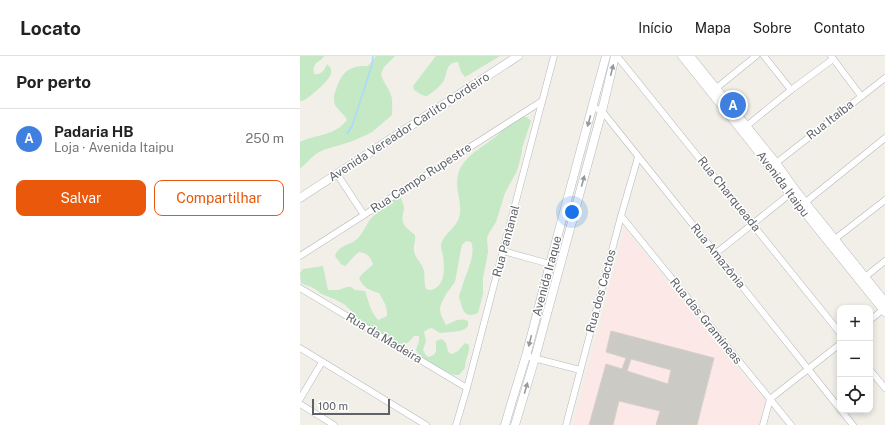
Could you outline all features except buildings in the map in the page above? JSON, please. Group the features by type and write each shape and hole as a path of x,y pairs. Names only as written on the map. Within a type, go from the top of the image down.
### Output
{"street":[{"name":"Avenida Vereador Carlito Cordeiro","path":"300,198 518,56"},
{"name":"Rua Pantanal","path":"456,425 554,56"},
{"name":"Avenida Iraque","path":"515,425 550,264 606,56"},
{"name":"Avenida Iraque","path":"505,425 512,401 530,357 602,111 616,56"},
{"name":"Rua Charqueada","path":"616,56 837,329"},
{"name":"Avenida Itaipu","path":"682,56 713,90 744,128 793,193 885,308"},
{"name":"Avenida Itaipu","path":"690,56 713,90"},
{"path":"713,90 756,56"},
{"path":"764,56 791,90"},
{"path":"744,128 832,57 861,96"},
{"name":"Rua Itaíba","path":"776,163 885,78"},
{"name":"Rua Campo Rupestre","path":"300,256 542,101"},
{"name":"Rua Amazônia","path":"593,107 602,111 837,406"},
{"name":"Avenida Itaipu","path":"744,128 776,163 793,193"},
{"path":"802,204 885,138"},
{"name":"Rua dos Cactos","path":"566,425 638,157"},
{"path":"337,174 364,215"},
{"path":"715,254 793,193"},
{"path":"835,240 885,200"},
{"name":"Avenida Itaipu","path":"802,204 835,240 865,277 885,308"},
{"name":"Rua das Gramíneas","path":"621,216 791,425"},
{"path":"503,251 550,264"},
{"path":"865,277 885,261"},
{"name":"Rua da Madeira","path":"300,288 467,388"},
{"path":"873,318 885,308"},
{"path":"763,425 770,400 837,346"},
{"path":"300,348 426,425"},
{"path":"530,357 580,370"},
{"path":"300,399 322,362"},
{"path":"873,374 885,388"},
{"path":"300,404 334,425"},
{"name":"Rua Amazônia","path":"843,413 853,425"}],"shaded area":[{"path":"625,230 765,402 759,425 573,425"}],"green space":[{"path":"300,56 324,56 315,64 314,74 319,74 322,72 327,64 331,72 328,79 321,87 302,101 300,101"},
{"path":"376,56 395,56 384,67 381,74 392,97 392,115 372,132 350,142 323,150 316,154 300,169 300,142 331,132 347,120 336,107 334,101 340,79 347,71 351,69 361,66 368,66"},
{"path":"436,56 500,56 465,77 461,72 458,62 451,64 444,80 440,85 427,96 422,95 414,90 413,86"},
{"path":"522,117 527,117 531,121 522,148 517,171 505,193 496,222 487,238 488,252 483,278 483,294 478,313 471,315 466,314 459,297 472,253 471,242 466,241 462,245 455,282 446,294 440,309 446,325 456,320 461,320 468,321 468,326 460,331 440,333 432,328 424,332 426,341 423,350 428,357 434,355 436,351 436,341 442,339 446,343 448,352 452,354 458,351 465,343 469,345 465,368 459,375 449,373 420,357 416,350 419,336 414,336 409,342 404,344 394,341 367,326 343,303 301,283 300,273 303,269 323,266 328,290 338,290 351,287 355,290 365,291 371,310 375,317 378,320 387,316 384,301 379,293 367,288 359,278 373,264 369,257 364,253 359,252 345,266 341,264 335,256 340,249 359,237 369,221 381,209 393,199 401,197 404,207 403,221 406,227 415,235 414,251 424,271 426,289 432,290 437,287 442,280 444,272 441,247 442,242 459,218 460,205 457,180 461,167 472,154 509,125"}],"waterway":[{"path":"347,134 352,126 372,65 373,56"}],"place":[{"name":"Padaria HB","path":"733,105"}]}
